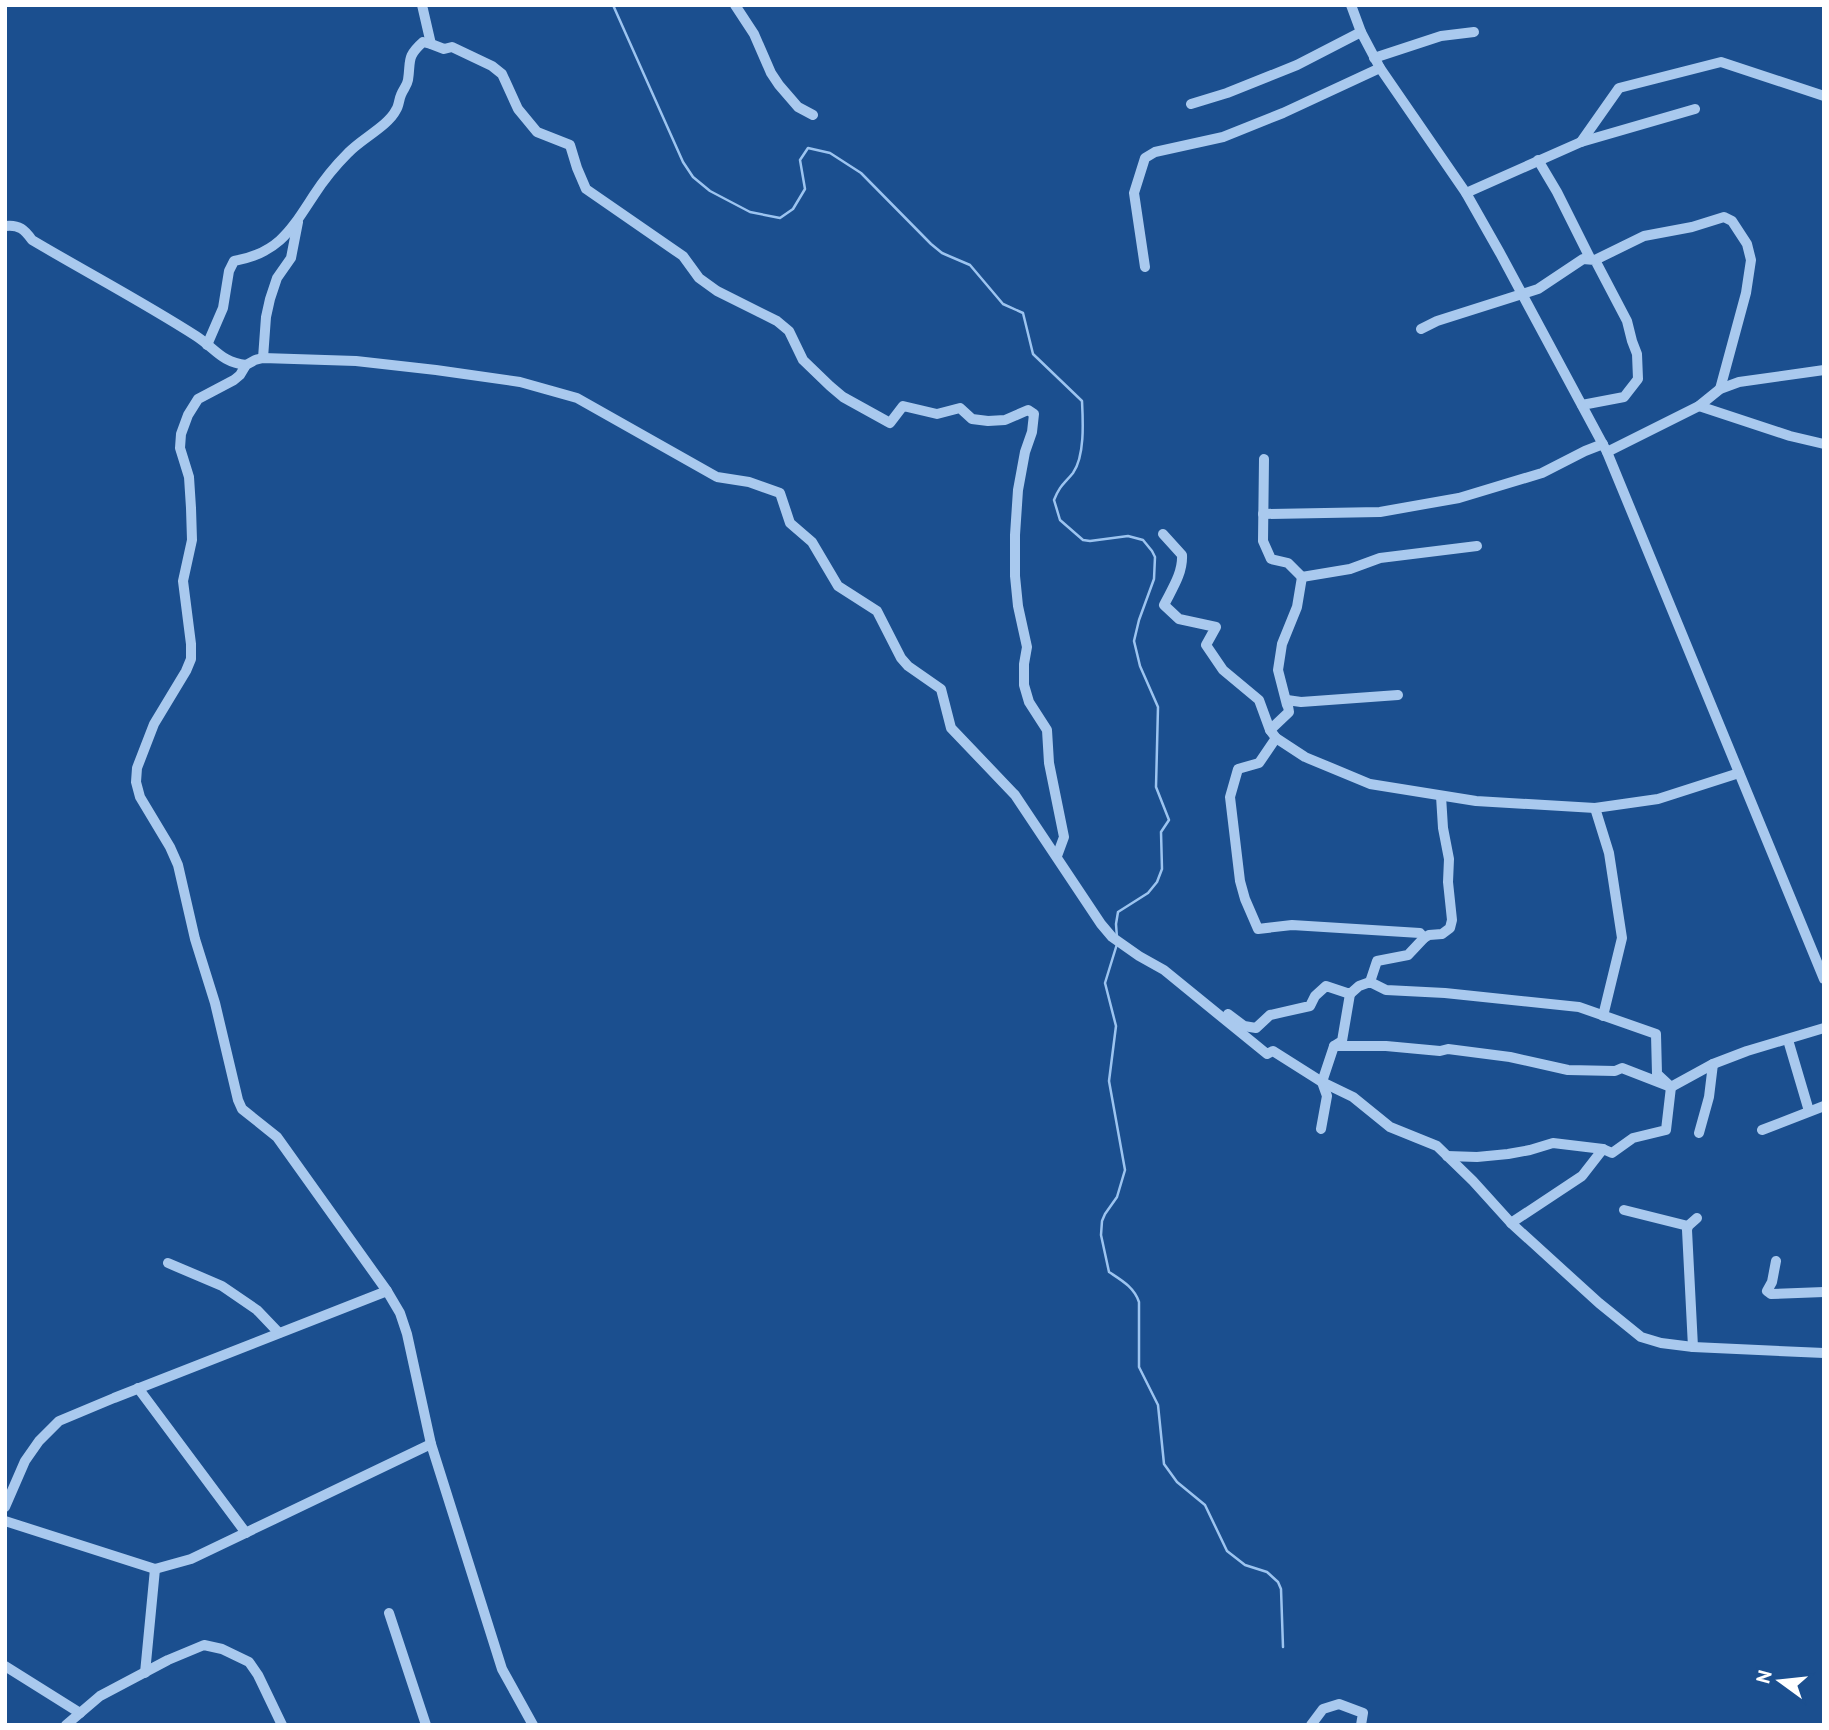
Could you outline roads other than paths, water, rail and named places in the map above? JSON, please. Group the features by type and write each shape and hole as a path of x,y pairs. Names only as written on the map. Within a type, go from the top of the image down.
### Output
{"street":[{"path":"422,5 431,44"},
{"path":"735,5 754,34 779,85 798,107 813,115"},
{"path":"1351,5 1374,58 1466,193 1605,448 1824,979"},
{"path":"1191,104 1227,93 1297,65 1361,32"},
{"path":"1374,58 1441,36 1474,32"},
{"path":"207,345 223,308 229,271 234,261 266,252 284,237 348,153 396,111 408,83 408,62 415,49 423,42 444,49 452,47 492,66 502,75 518,109 537,132 570,145 586,189 683,256 698,278 717,291 777,321 789,331 803,360 843,397 890,423 903,406 937,414 960,408 972,419 988,421 1005,420 1028,410 1034,415 1018,489 1014,535 1015,576 1027,647 1024,685 1029,702 1047,730 1049,763 1064,837 1057,856"},
{"path":"1581,142 1619,88 1721,62 1824,96"},
{"path":"1145,267 1134,193 1146,158 1155,152 1223,137 1242,130 1317,100 1380,68"},
{"path":"1466,193 1581,142 1695,109"},
{"path":"1538,160 1627,321 1637,354 1638,379 1624,397 1582,405"},
{"path":"1421,329 1437,321 1538,289 1583,259 1592,259 1644,236 1692,227 1724,217 1732,221 1747,244 1751,260 1746,293 1720,389"},
{"path":"263,358 270,299 277,278 291,258 298,221"},
{"path":"5,226 13,225 25,230 32,240 198,337 232,363 246,365"},
{"path":"533,1725 502,1669 431,1444 407,1334 400,1314 387,1291 277,1137 242,1109 215,1003 195,939 178,866 170,847 140,797 136,782 137,768 155,724 191,659 183,581 191,540 191,508 189,477 180,448 181,434 198,399 234,380 246,365 255,360 356,361 520,382 577,398 718,477 749,482 780,493 790,523 812,542 838,586 877,611 901,658 941,689 951,728 1015,795 1112,937 1164,971 1267,1054 1273,1051 1322,1082 1353,1097 1390,1127 1437,1146 1511,1223 1599,1303 1641,1337 1661,1343 1693,1347 1824,1353"},
{"path":"1263,514 1380,512 1459,498 1542,473 1585,451 1605,448 1699,406 1720,389 1739,382 1824,370"},
{"path":"1699,406 1790,436 1824,444"},
{"path":"1264,459 1263,541 1271,559 1288,563 1302,577"},
{"path":"1163,534 1182,555 1182,564 1164,605 1179,619 1216,627 1206,645 1223,670 1259,700 1273,734 1305,757 1370,784 1476,801 1595,808 1658,799 1739,773"},
{"path":"1302,577 1350,569 1380,558 1477,546"},
{"path":"1289,712 1278,670 1282,644 1297,607 1302,577"},
{"path":"1398,695 1301,702 1287,700 1289,712 1273,734 1259,763 1238,769 1230,797 1240,881 1258,929 1292,925 1420,933 1424,938"},
{"path":"1370,982 1377,961 1408,956 1424,938 1448,931 1452,920 1448,882 1449,859 1441,796"},
{"path":"1595,808 1609,853 1622,938 1602,1016"},
{"path":"1321,1129 1327,1096 1322,1082 1334,1046 1342,1041 1350,994 1359,986 1370,982 1386,990 1445,993 1579,1007 1656,1034 1657,1074 1671,1087"},
{"path":"1206,1004 1224,1011 1244,1026 1256,1028 1270,1015 1310,1006 1315,996 1326,986 1350,994"},
{"path":"1334,1046 1386,1046 1440,1051 1448,1049 1510,1056 1569,1070 1615,1071 1622,1068 1671,1087 1713,1064 1824,1028"},
{"path":"1788,1040 1809,1111"},
{"path":"1699,1133 1709,1097 1713,1064"},
{"path":"1447,1156 1508,1154 1553,1143 1603,1149 1612,1153 1633,1138 1666,1130 1671,1087"},
{"path":"1762,1130 1824,1105"},
{"path":"1511,1223 1582,1176 1603,1149"},
{"path":"1624,1210 1688,1227"},
{"path":"1693,1347 1687,1237 1688,1227 1697,1217"},
{"path":"1776,1261 1772,1282 1767,1291 1771,1294 1824,1292"},
{"path":"168,1263 222,1286 257,1310 279,1333"},
{"path":"5,1507 25,1461 40,1440 59,1421 387,1291"},
{"path":"138,1388 246,1533"},
{"path":"5,1521 155,1569 191,1559 431,1444"},
{"path":"145,1672 155,1569"},
{"path":"389,1613 426,1725"},
{"path":"66,1725 100,1696 168,1660 204,1645 222,1649 249,1662 282,1725"},
{"path":"5,1666 80,1713"},
{"path":"1311,1725 1323,1709 1339,1704 1363,1713 1360,1725"}],"waterway":[{"path":"613,5 683,162 693,177 710,191 750,212 780,218 793,209 805,189 800,160 808,148 830,153 861,173 942,253 970,265 1003,304 1023,313 1033,354 1082,401 1080,457 1073,473 1054,500 1060,520 1083,540 1128,536 1143,540 1155,557 1154,579 1134,641 1140,666 1158,707 1156,787 1169,820 1161,832 1162,869 1157,882 1148,893 1118,912 1117,938"},
{"path":"1117,944 1105,983 1116,1026 1109,1081 1125,1170 1117,1197 1102,1221 1101,1235 1109,1272 1130,1288 1139,1302 1139,1367 1158,1405 1164,1464 1177,1482 1205,1505 1227,1551 1245,1565 1267,1572 1278,1582 1281,1589 1283,1647"}]}
